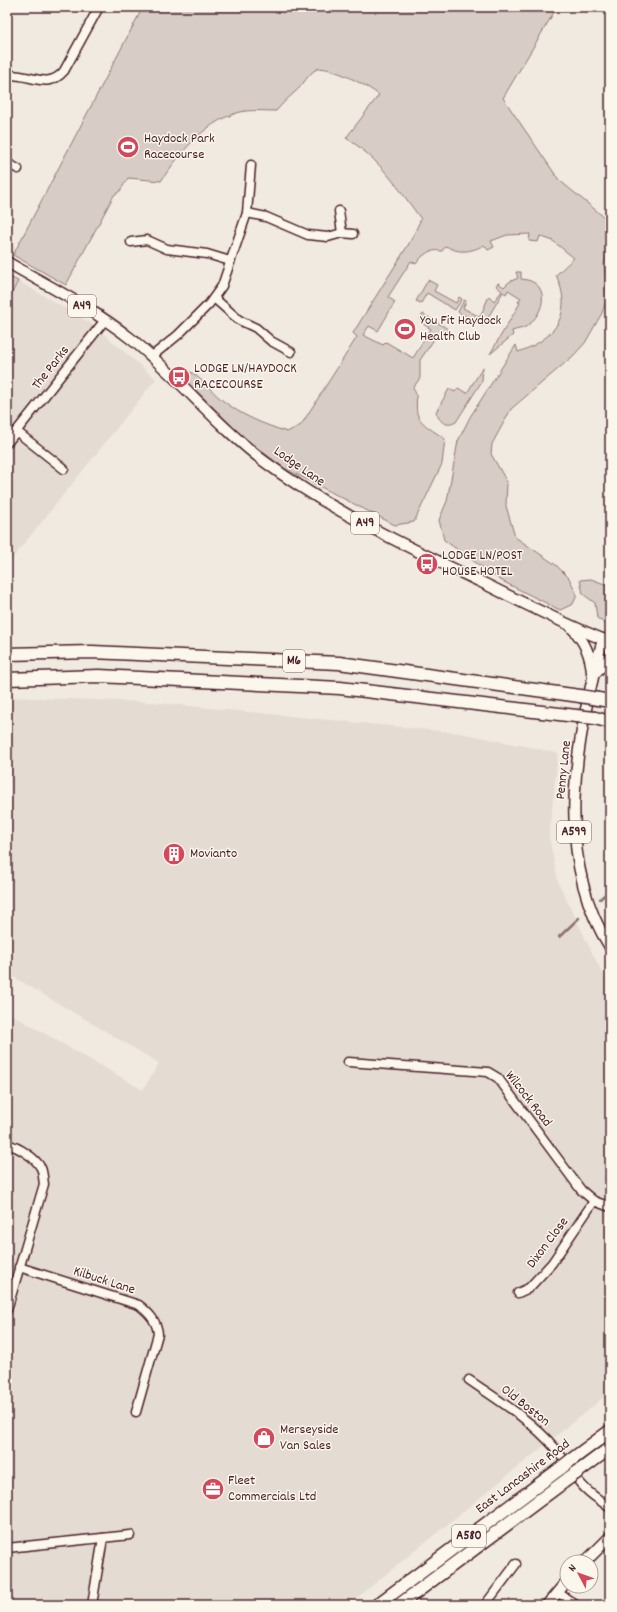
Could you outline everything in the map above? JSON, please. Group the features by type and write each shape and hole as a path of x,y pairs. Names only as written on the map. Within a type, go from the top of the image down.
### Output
{"highway":[{"name":"M6","path":"7,654 92,652 339,663 610,701"},
{"name":"M6","path":"7,678 99,676 340,688 595,718 610,722"},
{"name":"East Lancashire Road","path":"377,1605 610,1431"},
{"name":"East Lancashire Road","path":"399,1605 610,1448"}],"main road":[{"name":"Lodge Lane","path":"7,262 105,320 129,337 235,436 265,461 315,496 412,548 570,625 607,640"},
{"name":"A599","path":"570,625 586,646 591,663 592,679"},
{"name":"Penny Lane","path":"607,640 592,679 574,792 574,832 578,867 589,903 610,947"},
{"path":"592,679 600,666 610,658"},
{"path":"593,1554 610,1537"},
{"path":"547,1605 557,1592"}],"street":[{"path":"7,75 30,77 48,82 58,78 64,71 99,7"},
{"path":"8,165 18,169"},
{"path":"151,357 178,335 214,298 222,286 247,213 251,165"},
{"path":"339,212 342,233"},
{"path":"247,213 266,217 308,235 328,237 342,233 353,234"},
{"path":"131,242 147,240 167,249 207,254 230,261"},
{"path":"214,298 239,320 256,328 271,341 291,352"},
{"name":"The Parks","path":"7,443 105,320"},
{"path":"16,431 64,469"},
{"name":"Wilcock Road","path":"348,1062 488,1072 498,1078 581,1190 594,1201 610,1207"},
{"path":"7,1144 32,1158 41,1168 44,1184 7,1310"},
{"name":"Dixon Close","path":"518,1293 529,1288 552,1263 594,1201"},
{"name":"Kilbuck Lane","path":"19,1268 139,1305 148,1312 155,1322 158,1334 136,1412"},
{"name":"Old Boston","path":"469,1380 503,1403 540,1433 554,1447 580,1484 610,1508"},
{"path":"7,1548 130,1536"},
{"path":"92,1605 104,1538"},
{"path":"485,1605 516,1564"},
{"path":"557,1592 576,1605"}],"shaded area":[{"path":"143,7 557,7 503,98 559,180 610,222 610,245 604,264 607,299 602,313 585,343 572,357 511,409 492,444 491,454 507,482 506,506 515,537 556,565 569,578 577,595 573,604 560,610 500,580 444,540 439,520 447,501 458,441 470,417 516,345 518,352 531,347 551,332 558,323 562,313 563,301 556,275 574,258 553,241 540,236 538,242 529,241 530,234 507,235 491,241 494,247 488,250 484,245 470,251 460,251 446,246 442,251 427,253 421,257 416,264 411,261 388,297 395,302 378,331 369,326 363,335 383,345 386,342 413,358 431,329 423,324 420,318 423,314 448,329 447,332 443,330 440,336 437,335 420,360 420,378 413,388 416,394 416,409 418,417 428,428 445,439 442,464 414,522 395,525 284,468 247,440 190,391 183,373 187,370 202,380 222,400 237,411 261,423 287,432 301,425 357,337 353,333 410,242 421,219 388,175 369,155 346,138 379,95 367,87 339,73 322,68 317,69 311,73 298,89 276,111 245,111 231,115 207,129 186,148 161,181 128,178 120,191 114,195 66,285 13,255"},
{"path":"516,272 521,272 521,279 531,281 537,285 541,291 541,306 533,320 525,327 512,331 513,335 490,354 520,303 518,302 521,298 508,290 506,294 503,292 483,326 458,312 464,300 466,301 463,308 480,317 489,296 494,301 502,291 496,286 498,283 504,287 509,282 518,278"},
{"path":"7,276 18,281 7,303"},
{"path":"428,280 437,285 434,291 456,303 459,297 462,299 455,310 427,293 421,303 416,301"},
{"path":"18,281 92,324 156,379 7,565 7,303"},
{"path":"483,367 482,381 456,422 452,424 443,423 436,412 449,389 455,392 458,388 467,393"},
{"path":"591,579 610,586 610,627 597,618 595,603 583,594 580,580"},
{"path":"7,697 149,702 460,733 558,753 549,837 558,882 604,977 610,927 610,1392 348,1605 7,1605 7,1012 143,1090 159,1063 7,973"}],"waterway":[{"path":"600,899 610,890"},
{"path":"559,937 579,918"}],"place":[{"name":"Haydock Park Racecourse","path":"128,147"},
{"name":"You Fit Haydock Health Club","path":"405,329"},
{"name":"LODGE LN/HAYDOCK RACECOURSE","path":"179,377"},
{"name":"LODGE LN/POST HOUSE HOTEL","path":"427,564"},
{"name":"Movianto","path":"174,854"},
{"name":"Merseyside Van Sales","path":"264,1438"},
{"name":"Fleet Commercials Ltd","path":"213,1489"}]}
